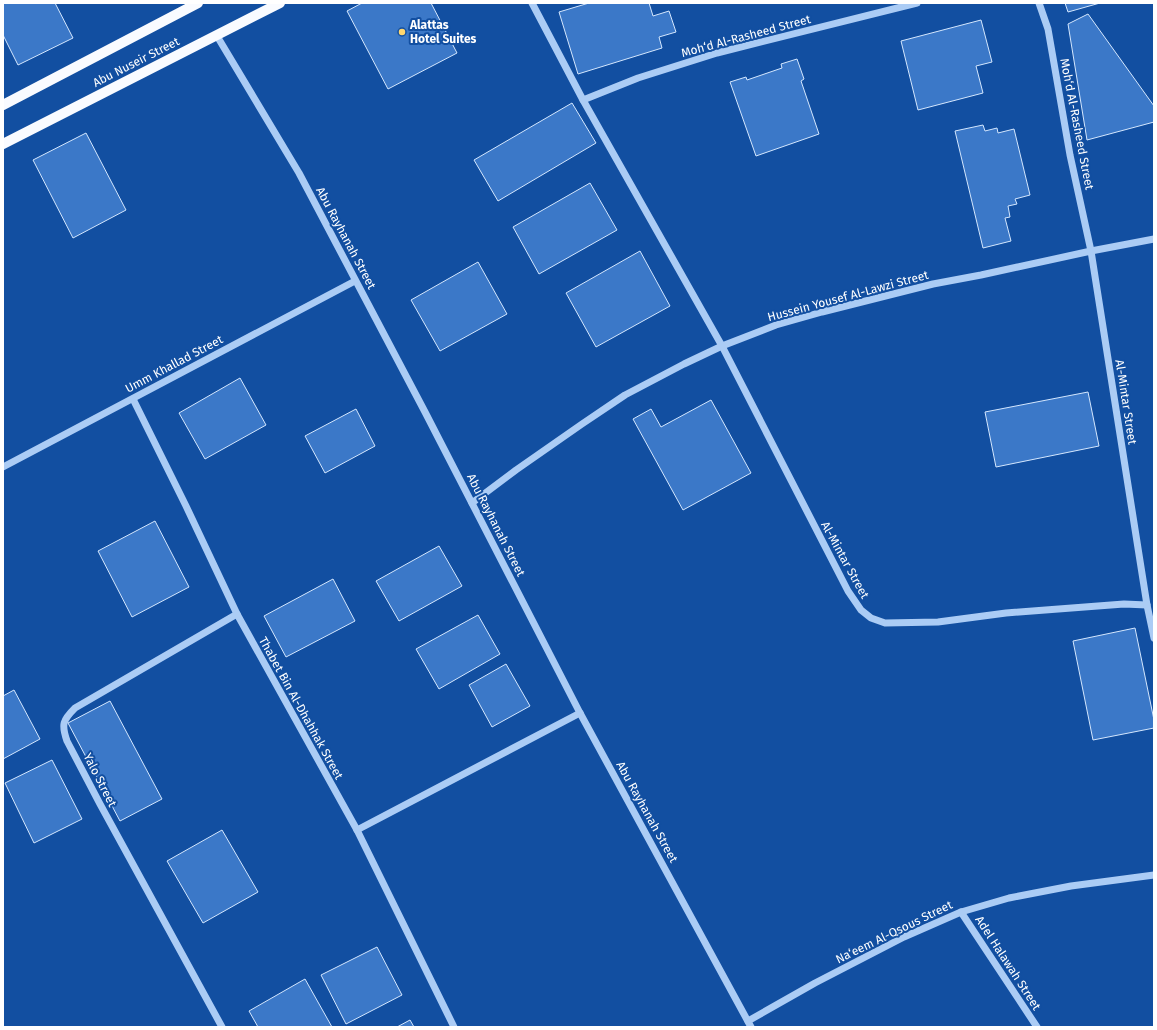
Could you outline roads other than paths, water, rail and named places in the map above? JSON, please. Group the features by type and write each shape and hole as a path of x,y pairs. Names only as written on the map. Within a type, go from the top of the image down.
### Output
{"main road":[{"name":"Abu Nuseir Street","path":"3,105 198,3"},
{"name":"Abu Nuseir Street","path":"3,144 280,3"}],"street":[{"path":"532,3 583,100 722,346"},
{"name":"Moh‘d Al-Rasheed Street","path":"583,100 638,78 717,54 917,3"},
{"name":"Moh‘d Al-Rasheed Street","path":"1039,3 1048,29 1070,155 1091,250"},
{"name":"Abu Rayhanah Street","path":"217,36 298,173 422,405 580,713 750,1024"},
{"name":"Hussein Yousef Al-Lawzi Street","path":"472,503 516,470 625,395 722,346 776,325 933,284 981,275 1091,250 1154,239"},
{"name":"Al-Mintar Street","path":"1091,250 1147,605 1154,638"},
{"name":"Umm Khallad Street","path":"3,467 356,281"},
{"name":"Al-Mintar Street","path":"722,346 848,591 861,610 870,618 885,623 938,622 1006,613 1124,604 1147,605"},
{"name":"Thabet Bin Al-Dhahhak Street","path":"133,399 237,614 357,830 454,1027"},
{"name":"Yalo Street","path":"222,1027 100,804 67,740 63,723 67,715 75,708 237,614"},
{"path":"357,830 580,713"},
{"name":"Na‘eem Al-Qsous Street","path":"750,1024 815,983 890,944 961,912 1009,898 1072,886 1154,875"},
{"name":"Adel Halawah Street","path":"961,912 1037,1027"}],"place":[{"name":"Alattas Hotel Suites","path":"402,32"}]}
